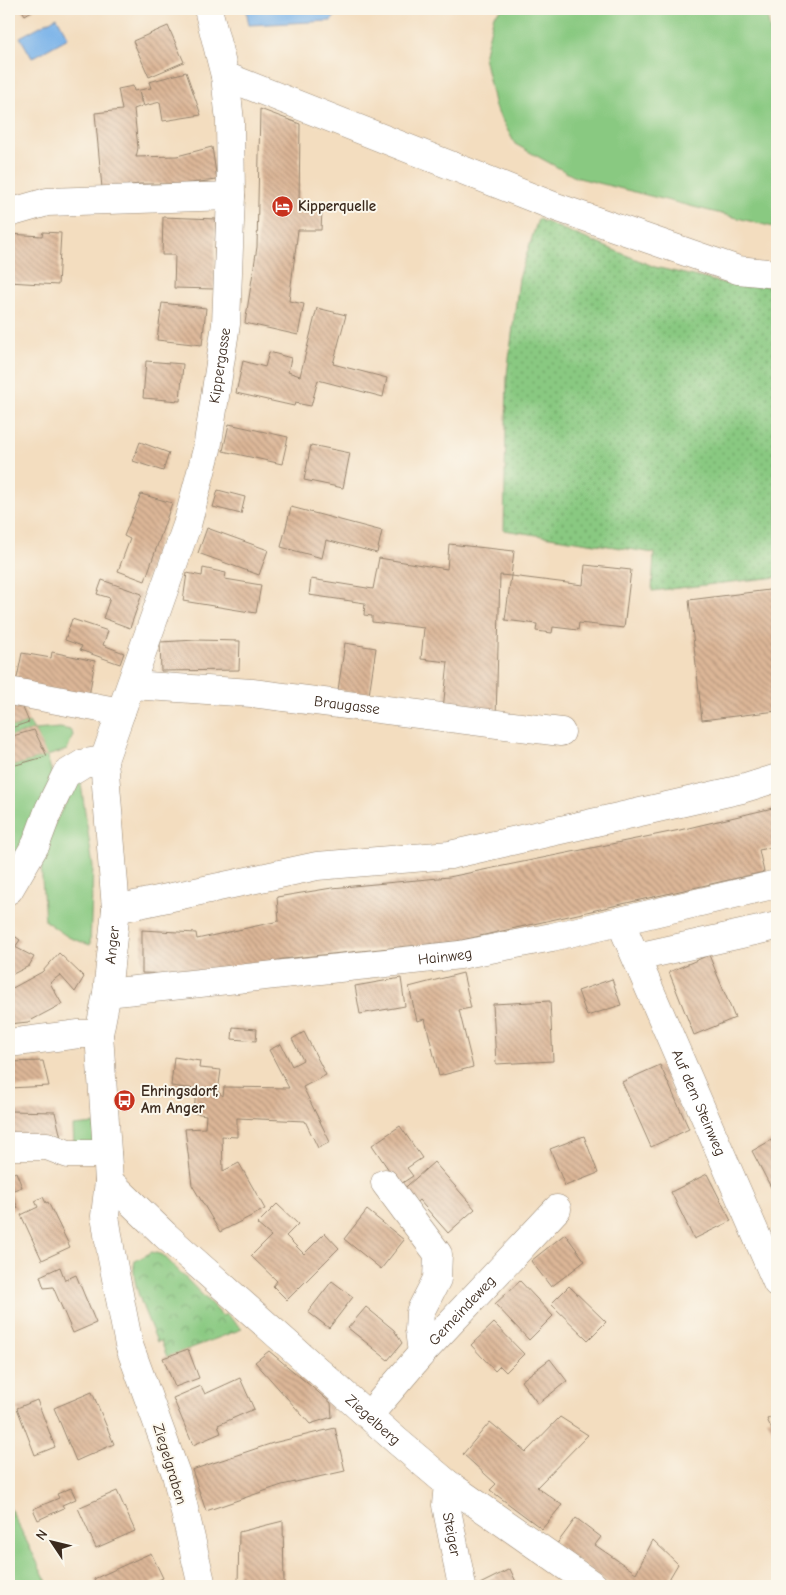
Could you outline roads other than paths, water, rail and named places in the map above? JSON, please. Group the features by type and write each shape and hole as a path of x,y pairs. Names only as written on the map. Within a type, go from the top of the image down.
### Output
{"street":[{"name":"Kippergasse","path":"121,712 187,525 207,449 226,324 231,196 230,121 225,76 208,9"},
{"path":"225,76 556,207 738,270 777,274"},
{"path":"9,213 47,202 231,196"},
{"name":"Braugasse","path":"132,685 252,693 561,732"},
{"path":"9,691 121,712"},
{"name":"Anger","path":"121,712 104,760 116,910 107,994 99,1034 108,1167 106,1216 129,1345"},
{"path":"9,890 36,844 49,808 66,774 84,763 104,760"},
{"path":"116,910 318,866 450,855 742,789 777,778"},
{"name":"Hainweg","path":"107,994 460,955 620,921 777,884"},
{"name":"Auf dem Steinweg","path":"620,921 777,1283"},
{"path":"637,957 777,926"},
{"path":"9,1042 80,1034 99,1034"},
{"path":"9,1146 46,1146 108,1167"},
{"path":"9,1162 68,1154"},
{"name":"Ziegelberg","path":"108,1167 165,1235 369,1415 397,1442 448,1484 594,1586"},
{"path":"385,1183 438,1254 437,1279 420,1312 419,1330 422,1353"},
{"name":"Gemeindeweg","path":"369,1415 422,1353 557,1209"},
{"name":"Ziegelgraben","path":"129,1345 176,1474 202,1586"},
{"name":"Steiger","path":"448,1484 446,1505 462,1586"}],"water":[{"path":"246,9 341,9 331,21 249,25"},
{"path":"57,17 68,38 32,58 20,37"}],"place":[{"name":"Kipperquelle","path":"282,206"},
{"name":"Ehringsdorf, Am Anger","path":"125,1100"}]}
